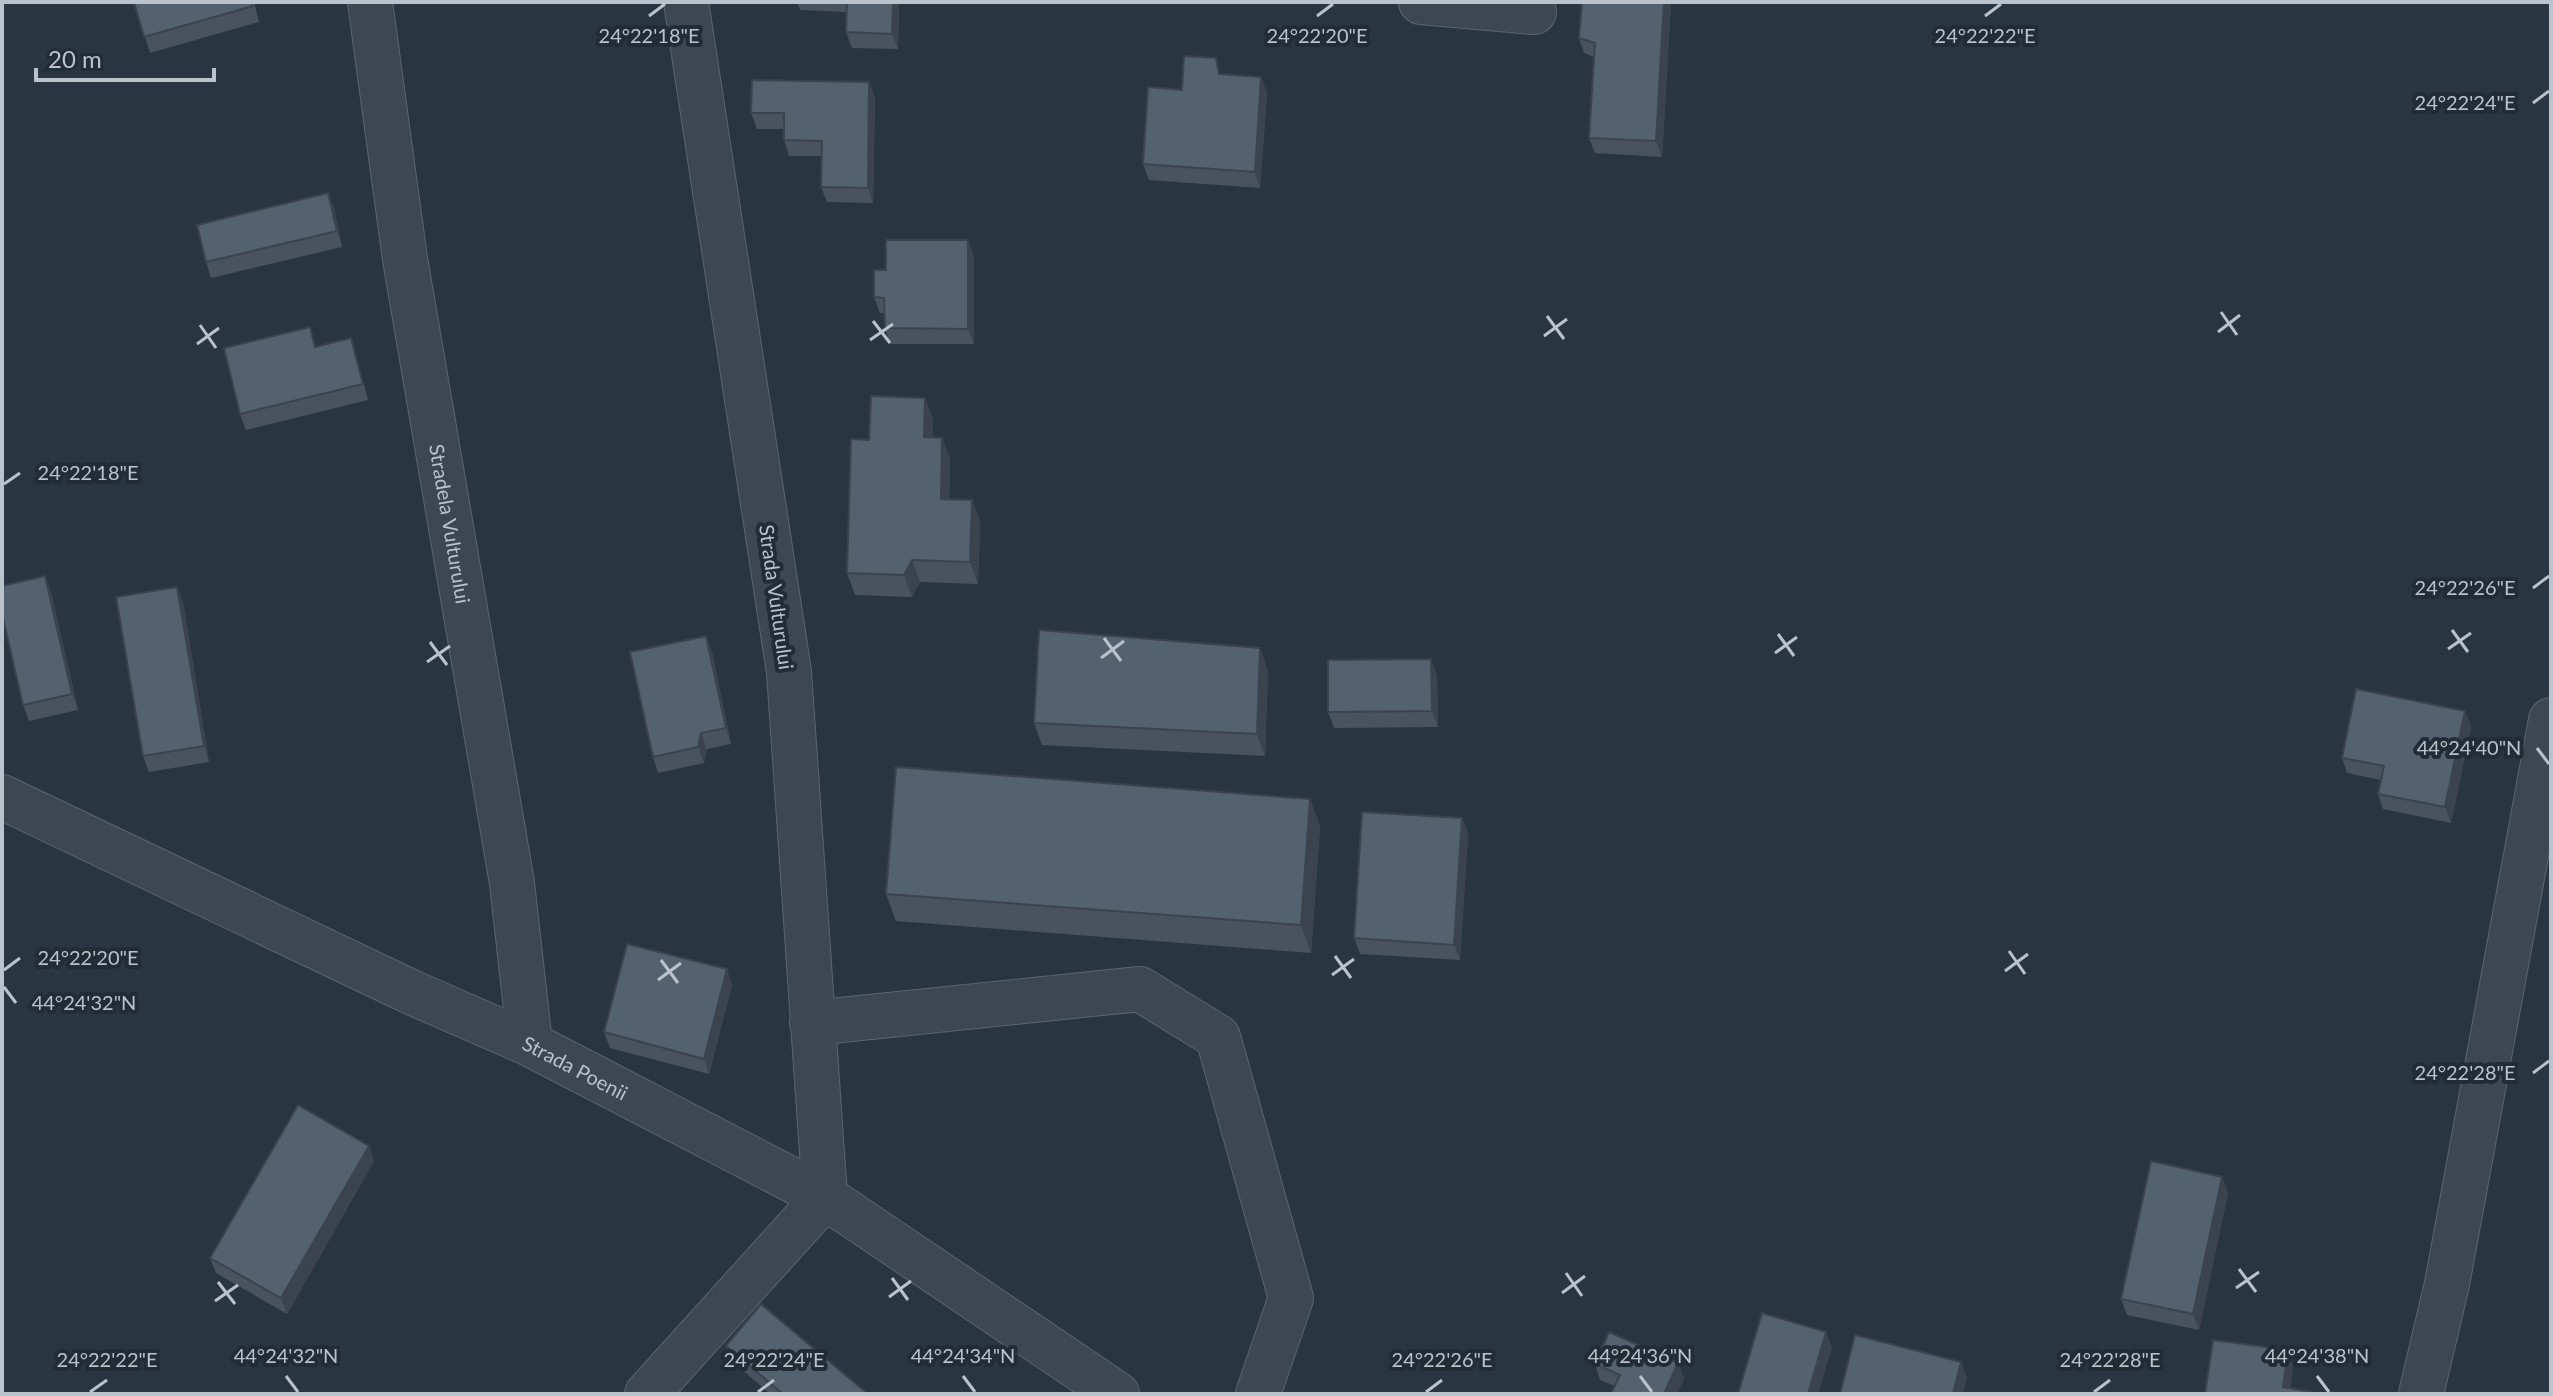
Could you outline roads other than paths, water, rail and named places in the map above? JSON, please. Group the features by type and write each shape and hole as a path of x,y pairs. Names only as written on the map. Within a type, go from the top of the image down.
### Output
{"street":[{"name":"Stradela Vulturului","path":"370,2 405,259 512,883 530,1044"},
{"name":"Strada Vulturului","path":"686,2 789,672 825,1197"},
{"path":"1421,2 1534,12"},
{"path":"2421,1394 2447,1284 2551,720"},
{"name":"Strada Poenii","path":"2,797 411,992 530,1044 825,1197 1117,1394"},
{"path":"812,1023 1140,989 1218,1037 1291,1298 1258,1394"},
{"path":"647,1394 825,1197"}]}
